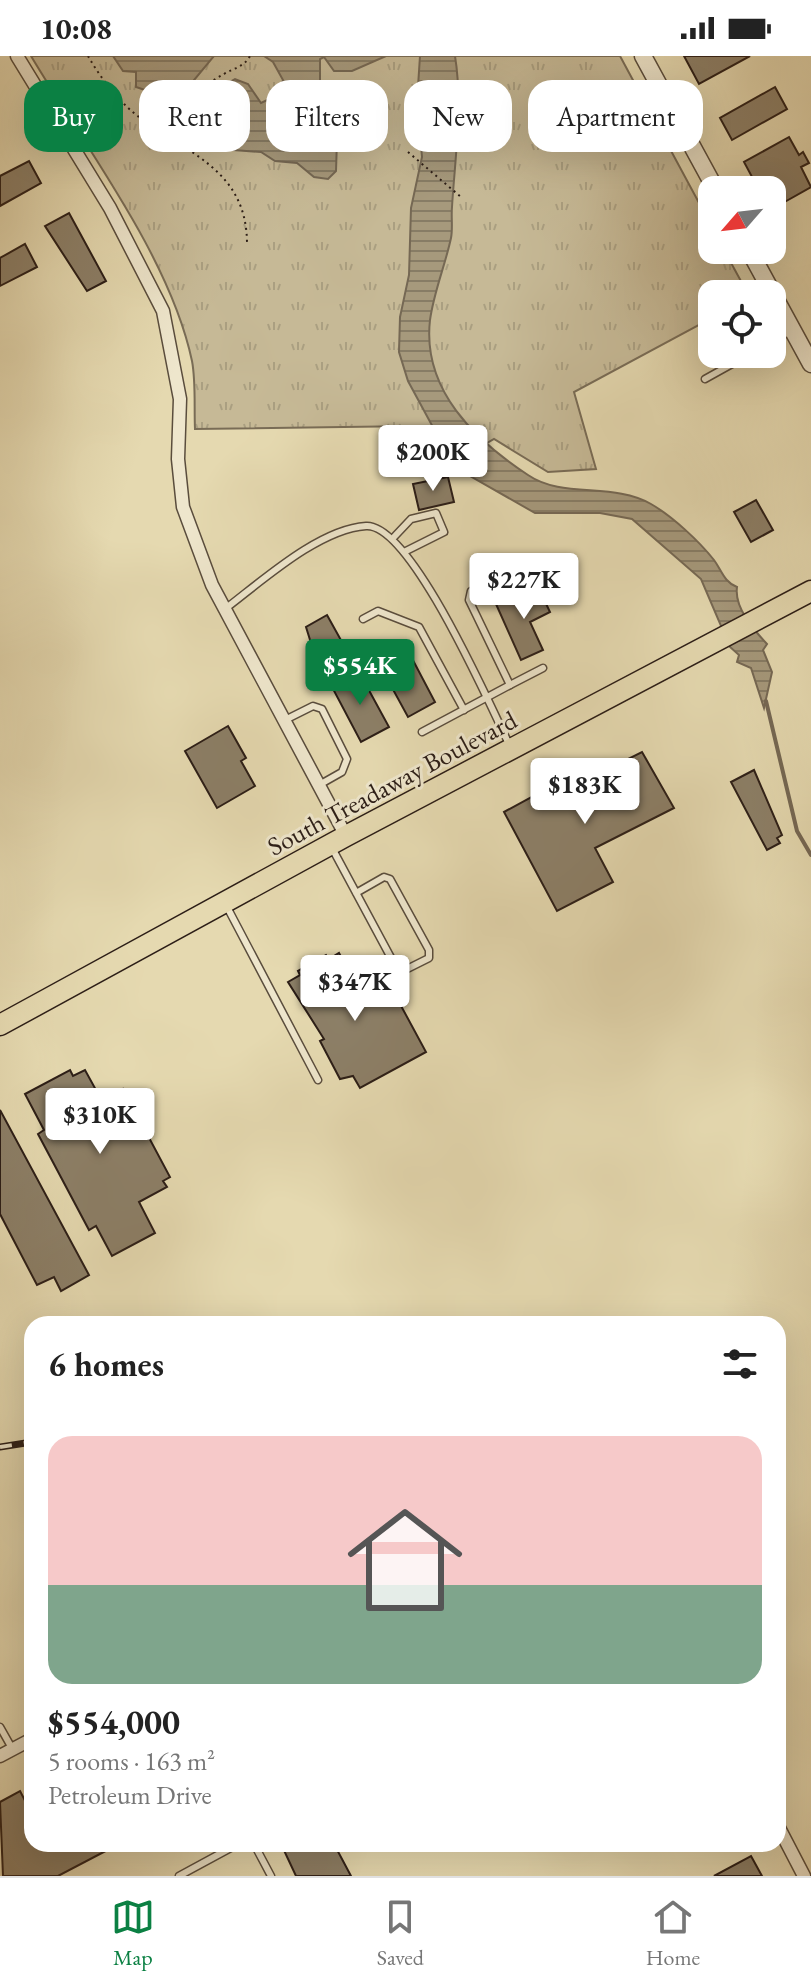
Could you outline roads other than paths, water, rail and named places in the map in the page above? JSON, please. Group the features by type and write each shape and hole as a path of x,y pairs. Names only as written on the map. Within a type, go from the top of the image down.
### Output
{"main road":[{"name":"South Treadaway Boulevard","path":"0,1025 338,840 811,591"}],"street":[{"path":"17,56 110,208 163,311 180,399 178,459 183,507 207,572 225,609 319,785 338,840"},
{"path":"643,56 708,176"},
{"path":"757,264 811,364"},
{"path":"0,1756 24,1744"},
{"path":"786,1841 804,1876"}],"lane":[{"path":"786,333 792,330"},
{"path":"705,379 725,368"},
{"path":"394,537 411,519 436,513 444,532 404,552"},
{"path":"225,609 312,544 365,526 380,527 394,537 441,606 511,749"},
{"path":"507,574 471,591 469,600 510,685"},
{"path":"363,619 378,611 419,627 464,710"},
{"path":"422,732 543,668"},
{"path":"285,720 313,706 322,709 347,759 342,772 319,785"},
{"path":"338,840 356,893 397,969 405,970 429,958 429,950 390,879 384,877 356,893"},
{"path":"224,902 318,1080"},
{"path":"0,1727 13,1750"},
{"path":"179,1876 223,1852"},
{"path":"258,1852 271,1876"}],"waterway":[{"path":"766,701 797,831 811,855"}],"railway":[{"path":"0,1447 24,1443"}]}
